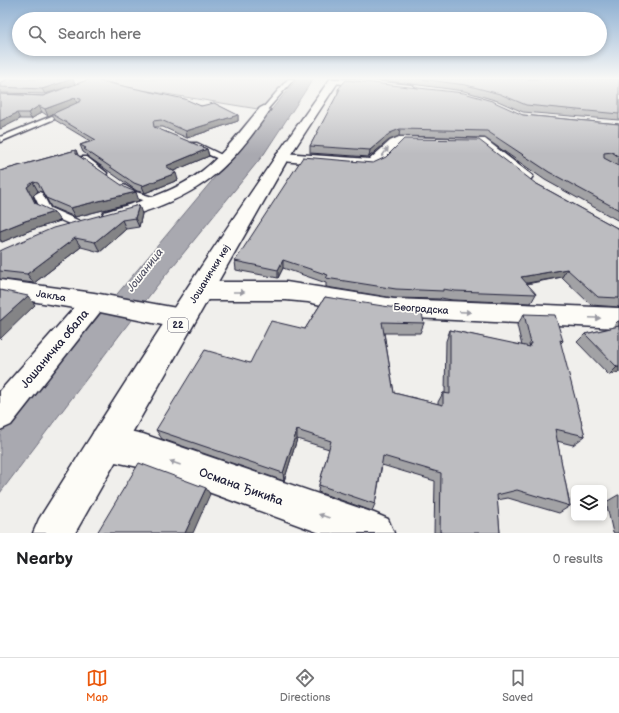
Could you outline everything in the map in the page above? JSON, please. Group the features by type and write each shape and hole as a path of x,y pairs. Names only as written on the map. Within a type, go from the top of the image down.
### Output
{"street":[{"name":"Јошанички кеј","path":"53,533 106,443 170,317 200,291 282,158 319,104"},
{"path":"52,232 156,201 172,195 198,181 224,158 264,110"},
{"path":"282,158 372,164 380,160 388,148 399,141 474,141 488,147 538,185"},
{"name":"Јакља","path":"0,288 97,303 170,317"},
{"name":"Београдска","path":"200,291 286,291 308,293 344,301 394,308 619,318"},
{"name":"Јошаничка обала","path":"0,414 97,303"},
{"name":"Османа Ђикића","path":"106,443 143,451 374,533"}],"lane":[{"path":"264,110 269,104"},
{"path":"0,140 80,106"},
{"path":"188,142 224,158"},
{"path":"84,159 133,194 156,201"},
{"path":"39,195 46,210 89,221"}],"shaded area":[{"path":"227,104 270,104 264,110"}],"water":[{"name":"Јошаница","path":"276,104 297,104 264,154 156,287 0,493 0,434"}],"building":[{"path":"0,104 59,104 45,109 39,106 28,113 17,113 0,121"},
{"path":"75,104 196,104 201,106 216,104 238,115 186,131 161,120 153,121 154,127 207,149 166,166 176,173 142,186 134,183 84,149 86,148 80,145 96,140 52,114"},
{"path":"332,104 498,104 523,115 619,124 619,157 612,152 604,153 604,158 619,166 619,210 549,172 487,131 400,129 390,133 370,150 310,146"},
{"path":"523,104 619,104 619,114"},
{"path":"404,139 479,140 535,183 619,228 619,298 598,297 567,269 521,277 536,294 455,291 443,289 443,291 396,289 326,278 328,275 283,260 278,270 235,261 303,157 373,163 386,157"},
{"path":"76,150 76,154 126,188 136,192 70,208 46,198 38,183 33,182 27,187 35,203 54,212 0,231 0,171"},
{"path":"139,205 135,218 122,220 95,242 75,238 27,274 0,271 0,251 4,249 53,228"},
{"path":"0,290 28,296 0,321"},
{"path":"325,297 396,308 421,309 424,323 382,322 394,393 443,405 443,393 450,394 450,330 530,347 529,344 531,344 524,314 555,315 563,341 560,340 585,436 555,429 570,506 517,490 497,495 500,533 444,533 440,532 441,473 383,456 375,504 319,485 331,441 297,430 283,473 156,430 205,350 250,363 271,321 305,329"},
{"path":"619,326 619,367 617,367 585,334"},
{"path":"139,463 206,488 185,533 97,533"}]}
